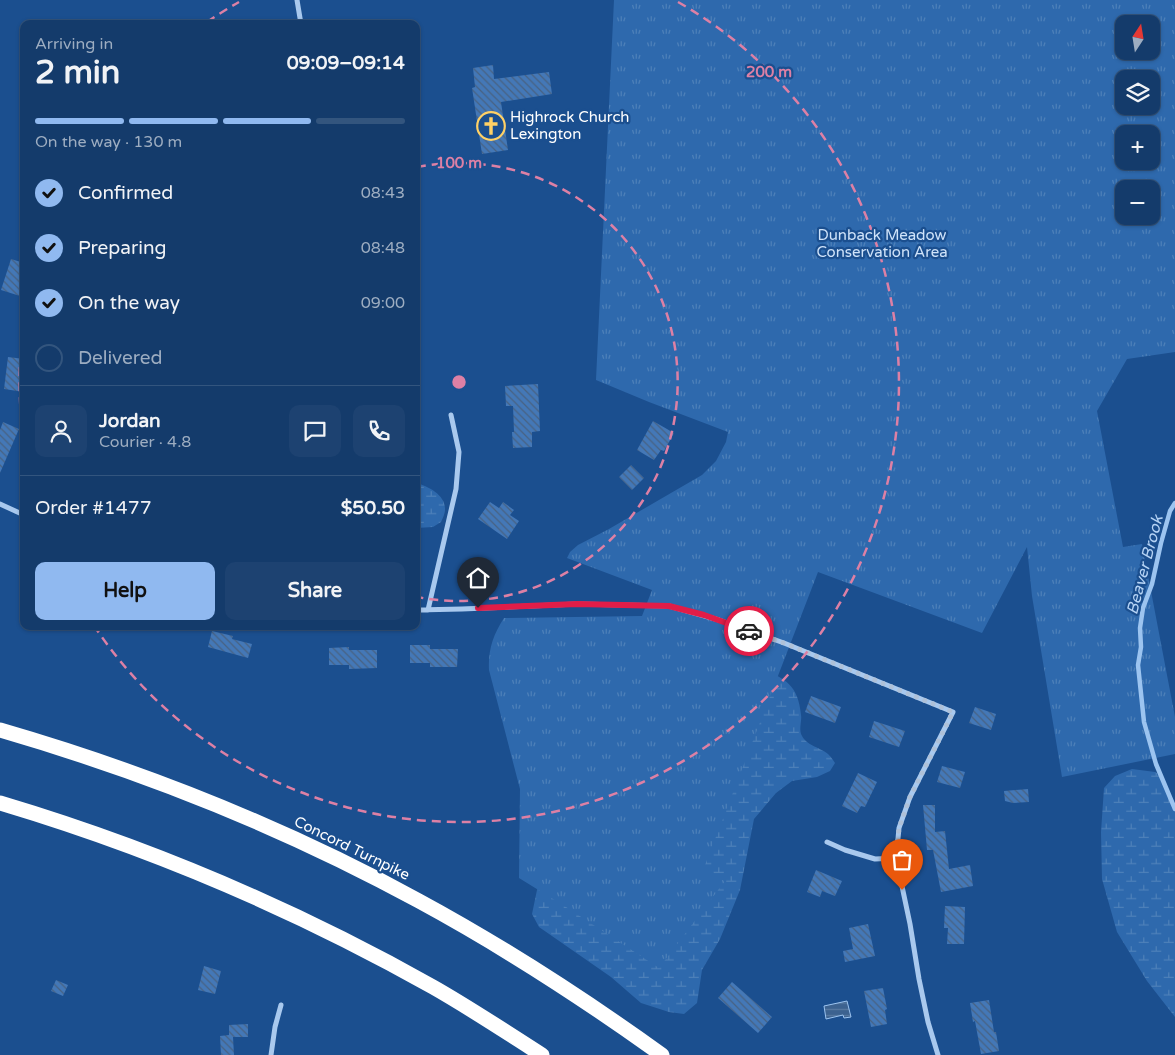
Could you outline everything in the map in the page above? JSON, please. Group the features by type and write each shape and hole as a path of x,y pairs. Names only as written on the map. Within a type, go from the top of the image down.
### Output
{"highway":[{"name":"Concord Turnpike","path":"0,730 92,759 175,789 250,819 347,864 418,900 511,954 662,1055"},
{"path":"0,802 144,851 268,903 427,984 542,1055"}],"street":[{"path":"297,0 300,20"},
{"path":"428,610 456,488 460,452 451,415"},
{"path":"0,504 20,513"},
{"path":"420,610 577,604 669,606 719,620 784,643 953,712 907,805 899,828 897,849 899,872 919,979 928,1022 938,1055"},
{"path":"827,842 845,850 875,858 898,858"},
{"path":"271,1055 274,1027 281,1005"}],"green space":[{"name":"Dunback Meadow Conservation Area","path":"614,0 1175,0 1175,352 1127,359 1097,411 1123,547 1142,544 1175,717 1175,754 1062,777 1032,596 1027,547 982,633 818,572 702,873 725,881 659,968 519,878 520,789 489,670 490,649 504,618 642,616 652,590 567,558 570,552 578,545 702,475 716,461 726,442 728,432 596,380"},
{"path":"420,484 435,492 445,505 445,513 441,522 433,527 420,528"},
{"path":"758,666 782,679 793,689 799,704 801,717 800,732 803,738 828,754 835,763 830,771 817,777 792,781 776,793 754,819 740,890 720,939 702,970 697,1003 684,1014 669,1012 641,1003 611,977 539,927 532,914 537,890 562,798"},
{"path":"1132,769 1155,772 1161,775 1175,804 1175,1017 1147,981 1117,932 1102,879 1101,832 1104,788 1115,776"}],"shaded area":[{"path":"847,1001 851,1017 844,1018 843,1015 826,1019 824,1006"}],"building":[{"name":"Highrock Church Lexington","path":"493,65 494,79 549,72 552,94 501,102 508,150 482,154 472,88 475,87 473,68"},
{"path":"11,259 20,262 20,296 1,290"},
{"path":"8,357 20,358 20,391 4,389"},
{"path":"538,384 540,431 532,432 532,447 513,448 513,406 506,406 505,386"},
{"path":"653,421 674,433 664,451 661,450 654,460 637,450"},
{"path":"3,422 19,429 0,473 0,430"},
{"path":"631,465 644,478 632,490 619,477"},
{"path":"490,502 499,508 503,502 514,510 510,515 519,521 507,539 478,519"},
{"path":"212,631 233,636 232,639 252,644 248,658 208,647"},
{"path":"410,645 430,645 430,649 458,649 457,667 430,667 430,663 410,663"},
{"path":"349,647 349,650 377,650 377,668 349,669 349,665 329,665 329,648"},
{"path":"811,696 841,707 835,723 805,712"},
{"path":"975,707 996,714 991,730 969,723"},
{"path":"874,721 905,731 899,747 869,737"},
{"path":"942,766 965,772 960,788 937,782"},
{"path":"858,773 877,782 865,807 861,806 857,813 842,806"},
{"path":"1028,789 1029,802 1013,803 1005,801 1004,791"},
{"path":"923,805 935,805 935,832 945,831 949,869 970,865 973,886 941,892 933,850 927,850"},
{"path":"816,870 842,881 835,896 822,891 820,897 807,892"},
{"path":"945,906 965,907 964,944 947,944 948,928 944,928"},
{"path":"868,924 875,956 845,962 843,951 853,949 849,928"},
{"path":"204,966 221,971 215,994 198,990"},
{"path":"56,980 68,985 63,996 51,991"},
{"path":"732,982 772,1017 758,1033 718,998"},
{"path":"883,988 887,1009 885,1010 887,1024 871,1027 864,991"},
{"path":"989,1000 999,1051 981,1054 970,1003"},
{"path":"248,1024 248,1037 233,1037 234,1055 221,1055 220,1036 229,1035 229,1025"}],"waterway":[{"name":"Beaver Brook","path":"1175,503 1170,511 1152,584 1143,608 1138,665 1144,722 1156,764 1175,809"}],"way so far":[{"path":"749,631 784,643 953,712 910,797 899,828 897,849 902,890"}],"place":[{"name":"Highrock Church Lexington","path":"491,126"}],"route":[{"path":"478,608 577,604 669,606 704,615 749,631"}]}
